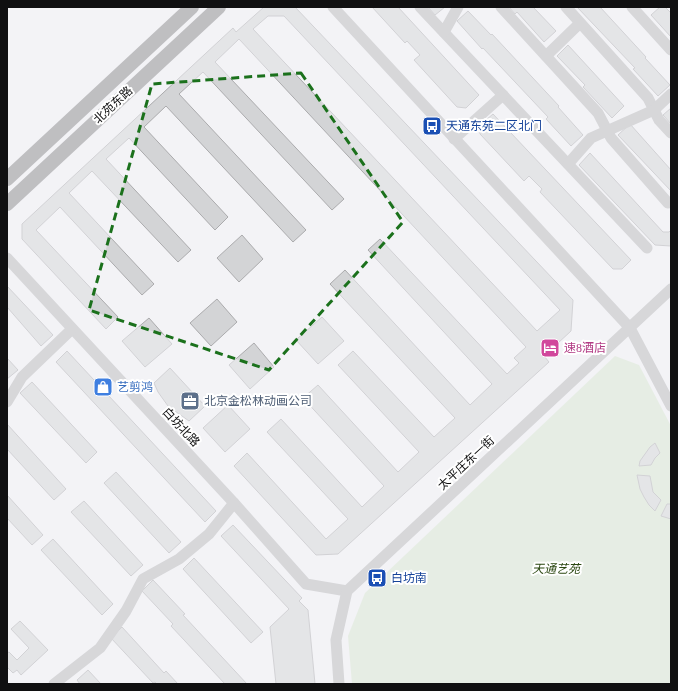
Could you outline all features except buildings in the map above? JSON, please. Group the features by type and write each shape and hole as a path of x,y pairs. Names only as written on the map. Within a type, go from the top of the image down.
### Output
{"main road":[{"name":"北苑东路","path":"7,179 192,7"},
{"name":"北苑东路","path":"7,204 219,7"}],"street":[{"path":"333,7 630,328 671,406"},
{"path":"420,7 647,248"},
{"path":"444,32 458,7"},
{"path":"501,7 598,113 611,138 668,203"},
{"path":"566,7 648,98 659,120 671,133"},
{"path":"632,7 671,50"},
{"path":"546,56 580,22"},
{"path":"454,139 503,94"},
{"path":"568,164 591,138 654,110 671,94"},
{"name":"白坊北路","path":"7,258 234,503 306,584 347,591"},
{"name":"太平庄东一街","path":"347,591 671,289"},
{"path":"7,402 22,377 72,329"},
{"path":"54,684 100,648 126,611 143,579 179,559 210,534 234,503"},
{"path":"339,684 336,640 347,591"}],"highlighted area":[{"path":"301,73 403,222 269,370 89,310 152,84"}],"green space":[{"name":"天通艺苑","path":"615,356 639,365 671,426 671,684 352,684 348,636 365,593"}],"place":[{"name":"天通东苑二区北门","path":"432,126"},
{"name":"速8酒店","path":"550,348"},
{"name":"艺剪鸿","path":"103,387"},
{"name":"北京金松林动画公司","path":"190,401"},
{"name":"白坊南","path":"377,578"}]}
